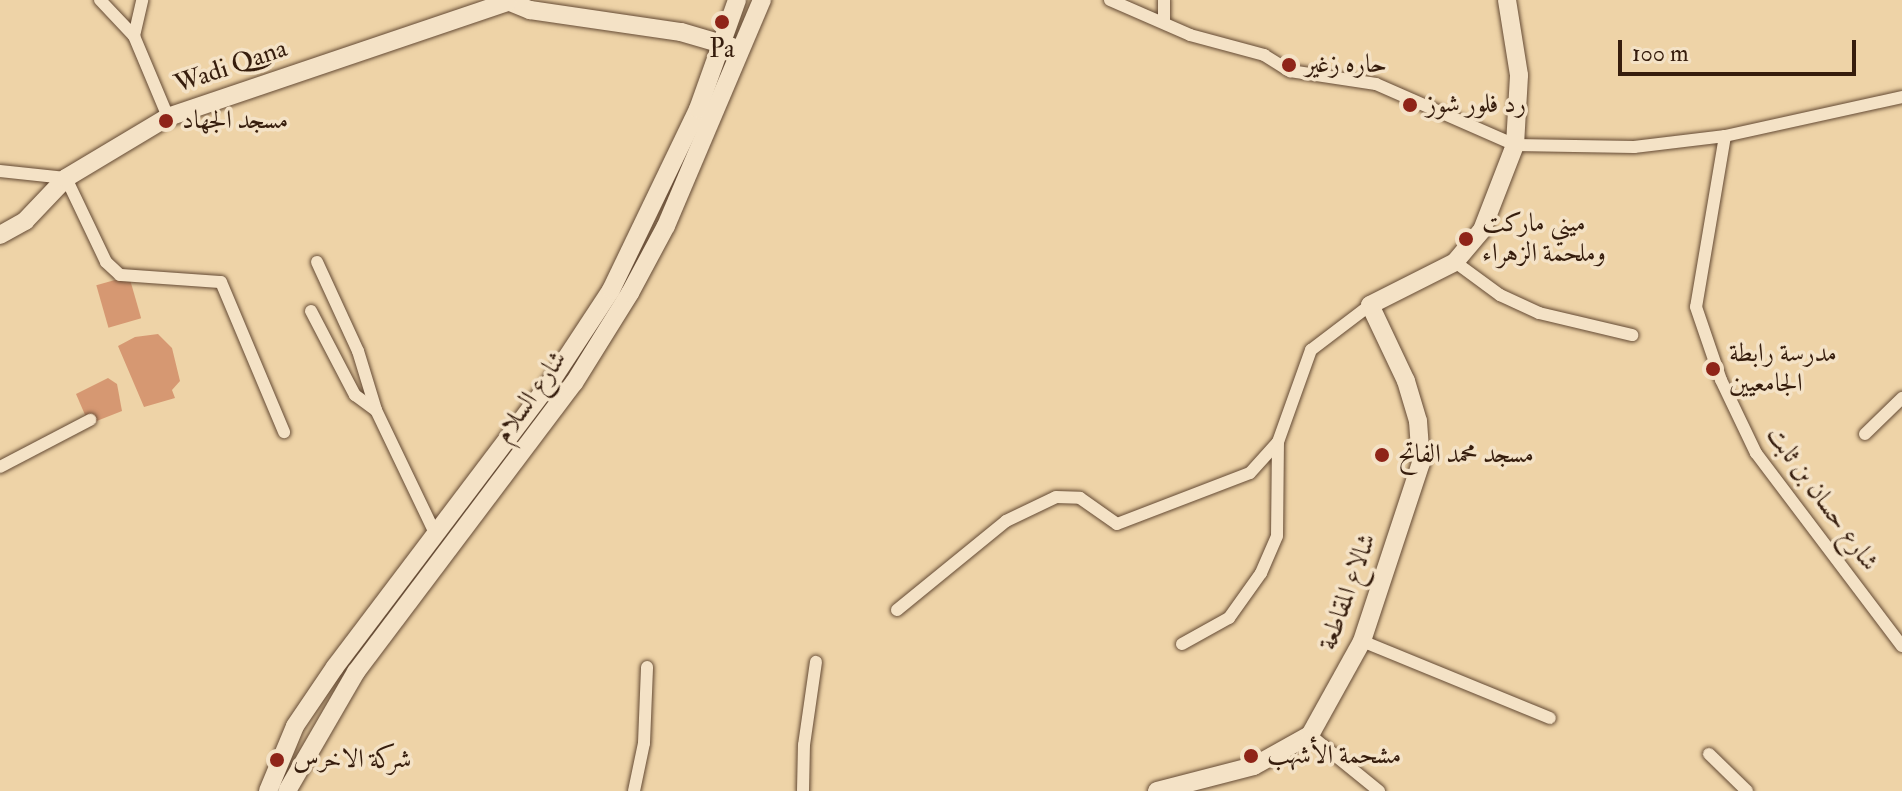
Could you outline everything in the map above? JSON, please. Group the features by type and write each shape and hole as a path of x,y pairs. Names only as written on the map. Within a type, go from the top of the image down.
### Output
{"main road":[{"name":"شارع السلام","path":"268,791 295,726 435,533 550,383 611,290 650,218 737,0"},
{"name":"شارع السلام","path":"287,791 356,672 574,383 630,293 666,226 762,0"},
{"path":"1370,305 1455,262 1482,230 1515,145 1519,75 1507,0"},
{"path":"506,1 722,43 740,51"},
{"name":"Wadi Qana","path":"0,235 25,221 66,178 168,117 506,1"},
{"name":"شالاع المقاطعة","path":"1310,735 1362,641 1421,463 1418,421 1406,381 1370,305"},
{"path":"1157,791 1254,766 1310,735"}],"street":[{"path":"100,0 134,36 168,117"},
{"path":"134,36 142,0"},
{"path":"1110,0 1164,20 1190,35 1264,55 1290,71 1376,84 1515,145 1634,147 1725,136 1902,97"},
{"path":"1164,0 1164,20"},
{"name":"شارع حسان بن ثابت","path":"1725,136 1696,307 1721,380 1756,453 1902,646"},
{"path":"0,171 66,178 115,272 138,279 221,282 284,432"},
{"path":"317,262 358,351 376,410 435,533"},
{"path":"1455,262 1500,295 1539,313 1632,335"},
{"path":"1182,644 1229,618 1261,573 1277,536 1278,442 1311,350 1370,305"},
{"path":"311,311 355,395 376,410"},
{"path":"1865,434 1902,398"},
{"path":"0,467 90,420"},
{"path":"897,610 1006,521 1056,497 1080,498 1117,524 1250,473 1278,442"},
{"path":"1362,641 1550,718"},
{"path":"803,791 804,745 816,662"},
{"path":"634,791 644,743 647,667"},
{"path":"1310,735 1379,791"},
{"path":"1709,754 1747,791"}],"building":[{"path":"129,276 141,318 108,328 96,285"},
{"path":"158,334 172,348 180,381 172,390 175,398 144,407 118,346 135,337"},
{"path":"108,378 117,384 122,411 89,424 76,394"}],"place":[{"name":"Pa","path":"722,22"},
{"name":"حاره زغير","path":"1289,65"},
{"name":"رد فلور شوز","path":"1410,105"},
{"name":"مسجد الجهاد","path":"166,121"},
{"name":"ميني ماركت وملحمة الزهراء","path":"1466,239"},
{"name":"مدرسة رابطة الجامعيين","path":"1713,369"},
{"name":"مسجد محمد الفاتح","path":"1382,455"},
{"name":"مشحمة الأشهب","path":"1251,756"},
{"name":"شركة الاخرس","path":"277,760"}]}
